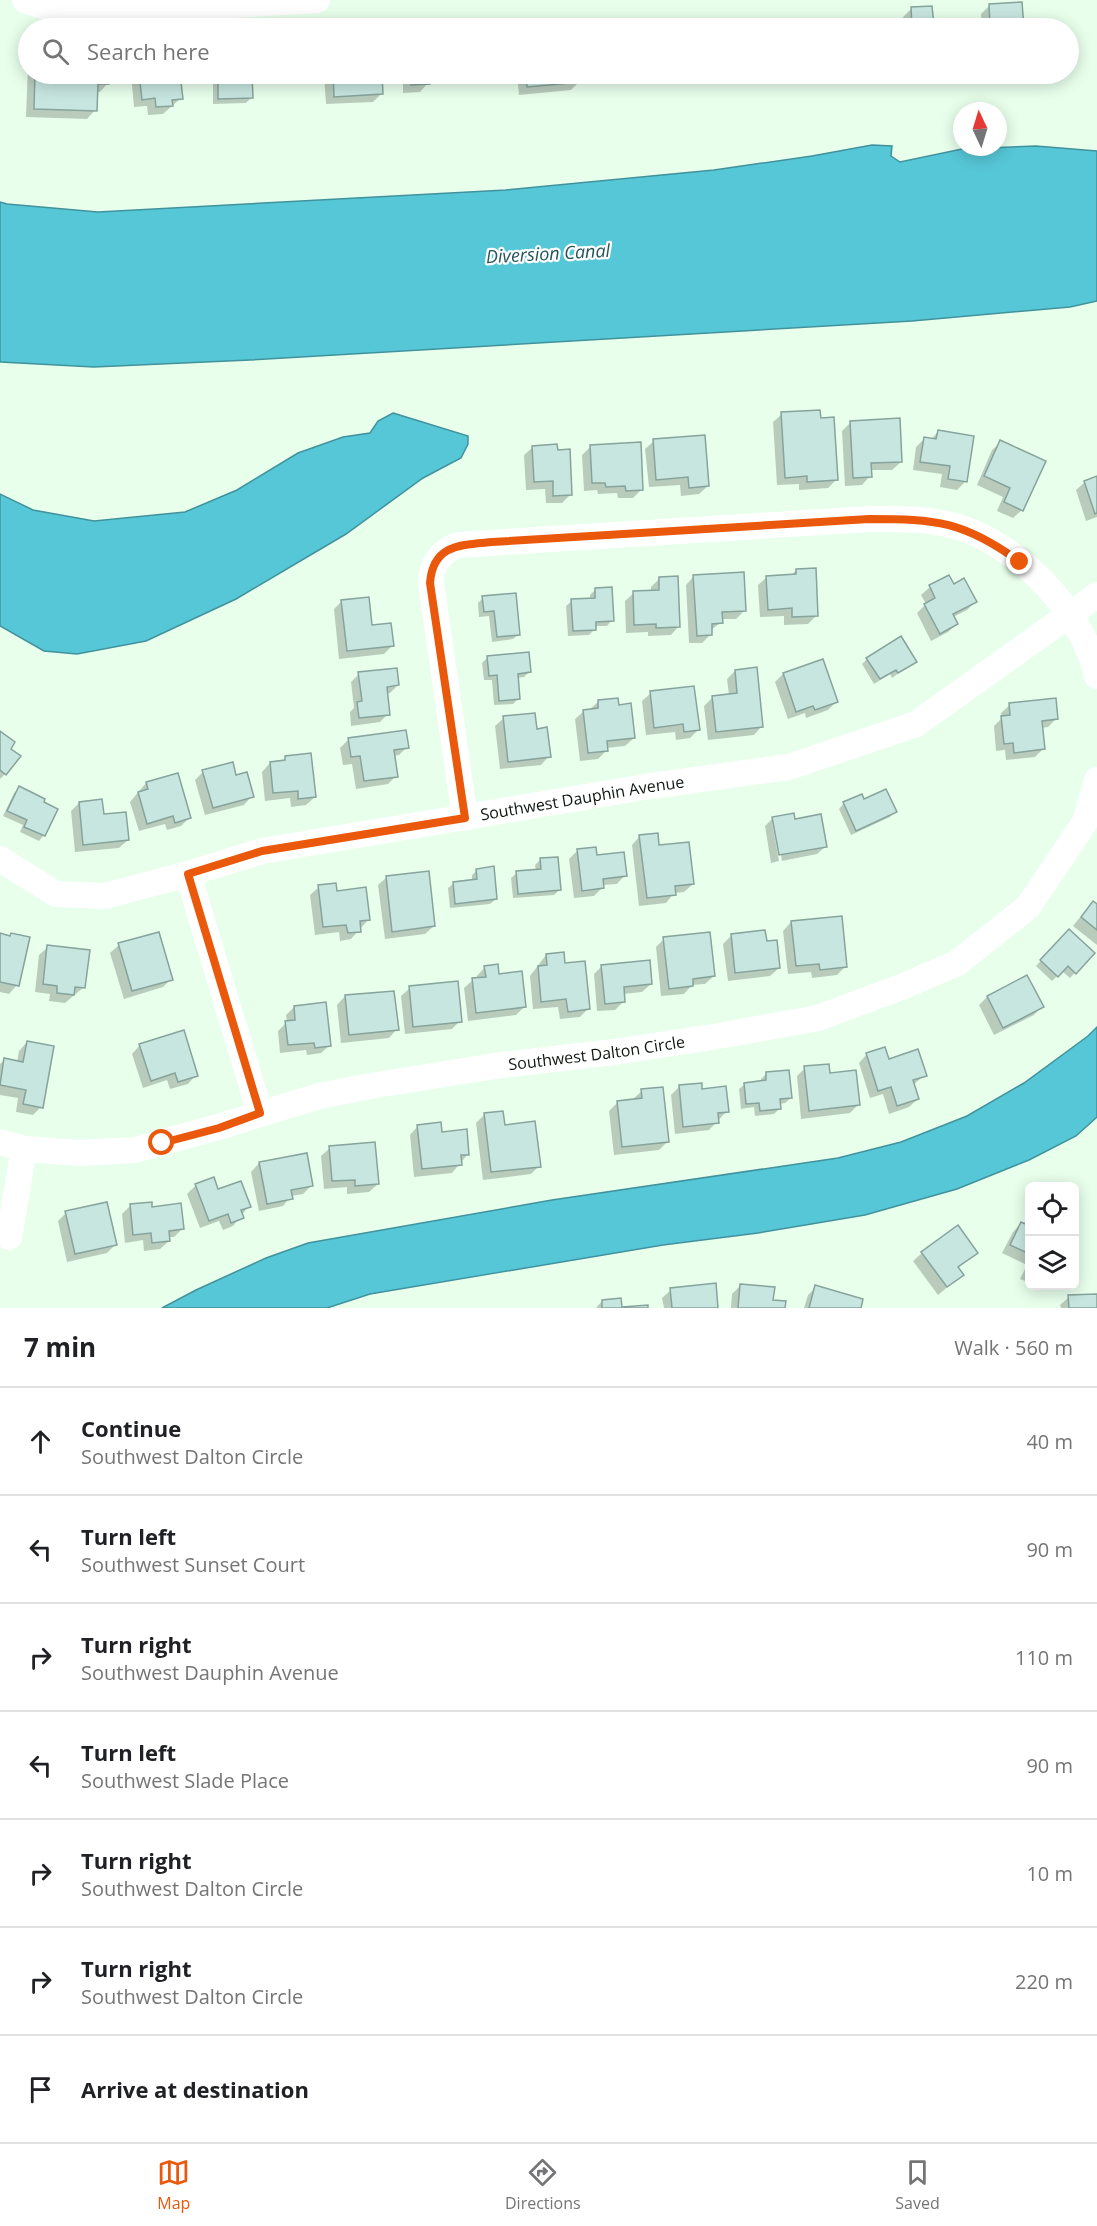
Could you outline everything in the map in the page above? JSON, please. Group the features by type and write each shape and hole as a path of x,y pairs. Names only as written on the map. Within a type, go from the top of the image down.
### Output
{"street":[{"path":"25,0 62,13 317,0"},
{"path":"465,818 430,583 435,562 457,545 869,519 933,521 975,533 995,544 1043,581 1069,614 1085,642 1097,676"},
{"name":"Southwest Dauphin Avenue","path":"0,859 56,894 105,896 262,851 651,786 789,767 916,724 1097,595"},
{"name":"Southwest Dalton Circle","path":"12,1145 79,1153 135,1150 219,1128 319,1096 365,1087 494,1065 684,1041 818,1017 903,986 957,963 1028,908 1086,822 1097,780"},
{"path":"188,874 260,1113"},
{"path":"9,1237 12,1145"}],"water":[{"name":"Diversion Canal","path":"872,145 892,146 891,156 900,162 953,151 953,156 1007,156 1007,147 1036,146 1097,151 1097,301 1070,307 912,321 250,360 94,367 0,362 0,202 98,212 506,190 714,170"},
{"path":"393,413 468,436 468,444 461,458 423,478 346,534 236,599 146,641 77,654 44,651 0,626 0,494 33,510 94,521 185,512 237,490 298,453 343,437 370,433 378,421"},
{"path":"1097,1027 1097,1117 1076,1136 1029,1160 957,1189 865,1215 758,1233 663,1245 370,1294 327,1308 162,1308 266,1258 308,1243 552,1200 838,1158 901,1142 967,1116 1024,1083"}],"building":[{"path":"1022,2 1023,18 990,18 989,4"},
{"path":"932,6 933,18 912,18 911,7"},
{"path":"35,84 98,84 97,111 34,109"},
{"path":"140,84 181,84 183,99 172,100 173,106 156,107 155,98 142,100"},
{"path":"218,84 252,84 253,98 218,99"},
{"path":"333,84 382,84 383,94 334,97"},
{"path":"527,84 559,84 527,87"},
{"path":"820,410 821,418 834,417 838,480 807,482 807,476 785,478 781,412"},
{"path":"900,418 902,462 871,463 872,477 853,478 850,421"},
{"path":"938,430 974,436 967,482 948,479 950,466 920,462 924,437 936,439"},
{"path":"705,435 709,486 689,488 688,477 656,480 653,439"},
{"path":"1000,440 1046,461 1023,511 1004,502 1010,488 984,476"},
{"path":"641,442 643,490 626,491 625,486 606,487 605,483 592,483 590,445"},
{"path":"557,444 558,450 570,449 572,495 553,496 553,481 534,482 532,446"},
{"path":"1097,476 1097,513 1095,514 1084,481"},
{"path":"816,568 818,616 792,617 792,608 768,610 766,576 796,574 796,569"},
{"path":"744,572 746,611 722,612 723,623 712,624 712,635 697,636 693,575"},
{"path":"949,575 954,584 964,578 977,602 953,614 958,624 940,634 924,604 935,598 929,585"},
{"path":"678,576 680,627 656,628 656,624 634,625 633,591 659,590 659,577"},
{"path":"612,587 614,621 596,622 596,630 573,631 571,599 595,598 595,588"},
{"path":"516,593 520,635 497,637 494,611 484,612 482,596"},
{"path":"369,597 372,625 391,623 394,646 347,651 341,600"},
{"path":"901,636 917,662 898,673 896,670 880,679 866,658"},
{"path":"529,652 531,672 518,674 520,699 499,701 497,675 489,676 487,656"},
{"path":"823,659 838,702 815,710 813,706 796,712 783,673"},
{"path":"757,667 763,727 716,732 712,696 737,693 735,670"},
{"path":"397,668 399,685 387,687 390,715 359,718 357,702 362,701 358,672"},
{"path":"694,686 700,730 684,732 683,724 654,728 650,691"},
{"path":"618,698 619,705 631,703 635,738 607,741 608,751 588,753 583,710 598,708 598,700"},
{"path":"1056,698 1058,719 1042,721 1045,749 1014,753 1013,743 1004,744 1001,716 1010,715 1009,703"},
{"path":"535,713 537,729 547,727 551,757 508,762 503,716"},
{"path":"406,730 409,748 394,750 398,777 364,781 360,756 351,757 348,738"},
{"path":"0,731 15,742 11,749 21,756 6,775 0,770"},
{"path":"311,753 316,797 298,799 298,791 273,793 270,762 285,760 285,756"},
{"path":"233,762 236,775 247,772 254,797 213,808 202,770"},
{"path":"178,773 191,818 175,823 173,816 147,824 138,792 148,789 146,782"},
{"path":"19,786 45,799 44,802 58,809 45,836 24,827 27,820 7,811"},
{"path":"886,789 897,812 856,831 843,802 862,794 864,799"},
{"path":"102,799 104,814 126,812 129,840 83,845 79,802"},
{"path":"794,813 795,819 821,814 827,847 779,855 772,817"},
{"path":"658,833 659,845 689,842 694,884 675,886 676,895 647,898 639,835"},
{"path":"596,847 597,855 624,852 627,876 603,879 604,888 582,891 577,849"},
{"path":"558,857 561,890 518,894 516,871 541,869 540,858"},
{"path":"494,866 497,899 455,904 453,882 477,879 476,869"},
{"path":"429,871 435,926 392,932 386,876"},
{"path":"336,883 337,891 366,887 370,920 360,921 361,932 348,933 346,925 323,927 318,885"},
{"path":"1093,901 1097,904 1097,930 1081,917"},
{"path":"842,916 847,967 820,970 819,964 796,966 791,921"},
{"path":"1069,929 1095,953 1076,974 1068,966 1058,977 1040,960"},
{"path":"765,930 767,941 777,940 780,968 735,973 731,934"},
{"path":"159,932 173,980 132,991 118,943"},
{"path":"710,932 715,976 693,979 693,986 669,989 663,937"},
{"path":"0,933 30,937 19,986 0,982"},
{"path":"47,945 90,950 85,988 75,987 74,995 57,993 57,986 43,984"},
{"path":"564,952 565,963 585,961 590,1009 568,1012 566,999 541,1002 538,966 547,965 546,954"},
{"path":"650,960 652,984 624,987 625,1002 605,1004 601,965"},
{"path":"498,964 499,974 522,971 526,1007 476,1013 472,978 486,977 484,966"},
{"path":"1027,975 1044,1007 1003,1028 987,996"},
{"path":"458,981 462,1022 413,1027 409,986"},
{"path":"394,991 399,1030 349,1035 345,995"},
{"path":"326,1002 331,1046 315,1048 314,1043 288,1045 285,1021 295,1020 294,1006"},
{"path":"184,1030 198,1076 178,1082 175,1073 151,1081 139,1044"},
{"path":"27,1041 54,1046 43,1108 23,1104 26,1090 0,1085 4,1058 23,1062"},
{"path":"885,1047 889,1059 918,1049 927,1076 913,1080 919,1099 897,1106 891,1087 878,1091 866,1053"},
{"path":"829,1064 830,1073 856,1070 860,1105 809,1111 804,1066"},
{"path":"789,1070 792,1098 780,1099 781,1109 760,1111 759,1103 746,1104 744,1083 766,1080 766,1072"},
{"path":"702,1083 702,1089 726,1086 729,1112 718,1113 719,1123 683,1127 679,1085"},
{"path":"663,1087 669,1142 622,1147 617,1101 642,1098 641,1089"},
{"path":"503,1111 505,1125 535,1121 541,1167 491,1172 484,1113"},
{"path":"441,1122 442,1132 467,1129 469,1155 461,1155 462,1165 422,1169 417,1125"},
{"path":"375,1142 379,1184 355,1186 355,1180 332,1181 329,1146"},
{"path":"307,1153 313,1186 291,1190 293,1199 267,1204 259,1162"},
{"path":"214,1177 218,1189 241,1181 251,1207 241,1210 244,1218 231,1223 228,1214 209,1221 195,1184"},
{"path":"107,1202 117,1245 75,1254 65,1211"},
{"path":"152,1202 152,1207 181,1203 184,1229 169,1231 170,1241 152,1243 151,1233 133,1235 130,1204"},
{"path":"1021,1222 1025,1224 1025,1252 1010,1245"},
{"path":"958,1225 978,1253 958,1267 964,1275 947,1287 921,1252"},
{"path":"716,1283 718,1308 672,1308 670,1288"},
{"path":"740,1284 775,1287 773,1300 786,1301 785,1308 738,1308"},
{"path":"815,1285 863,1299 861,1308 809,1308"},
{"path":"1097,1294 1097,1308 1069,1308 1068,1295"},
{"path":"621,1298 622,1307 648,1305 648,1308 602,1308 602,1300"}],"route":[{"path":"162,1143 219,1128 260,1113 188,874 262,851 379,830 465,818 430,583 435,562 449,549 457,545 492,542 869,519 910,519 933,521 975,533 1020,562"}]}
